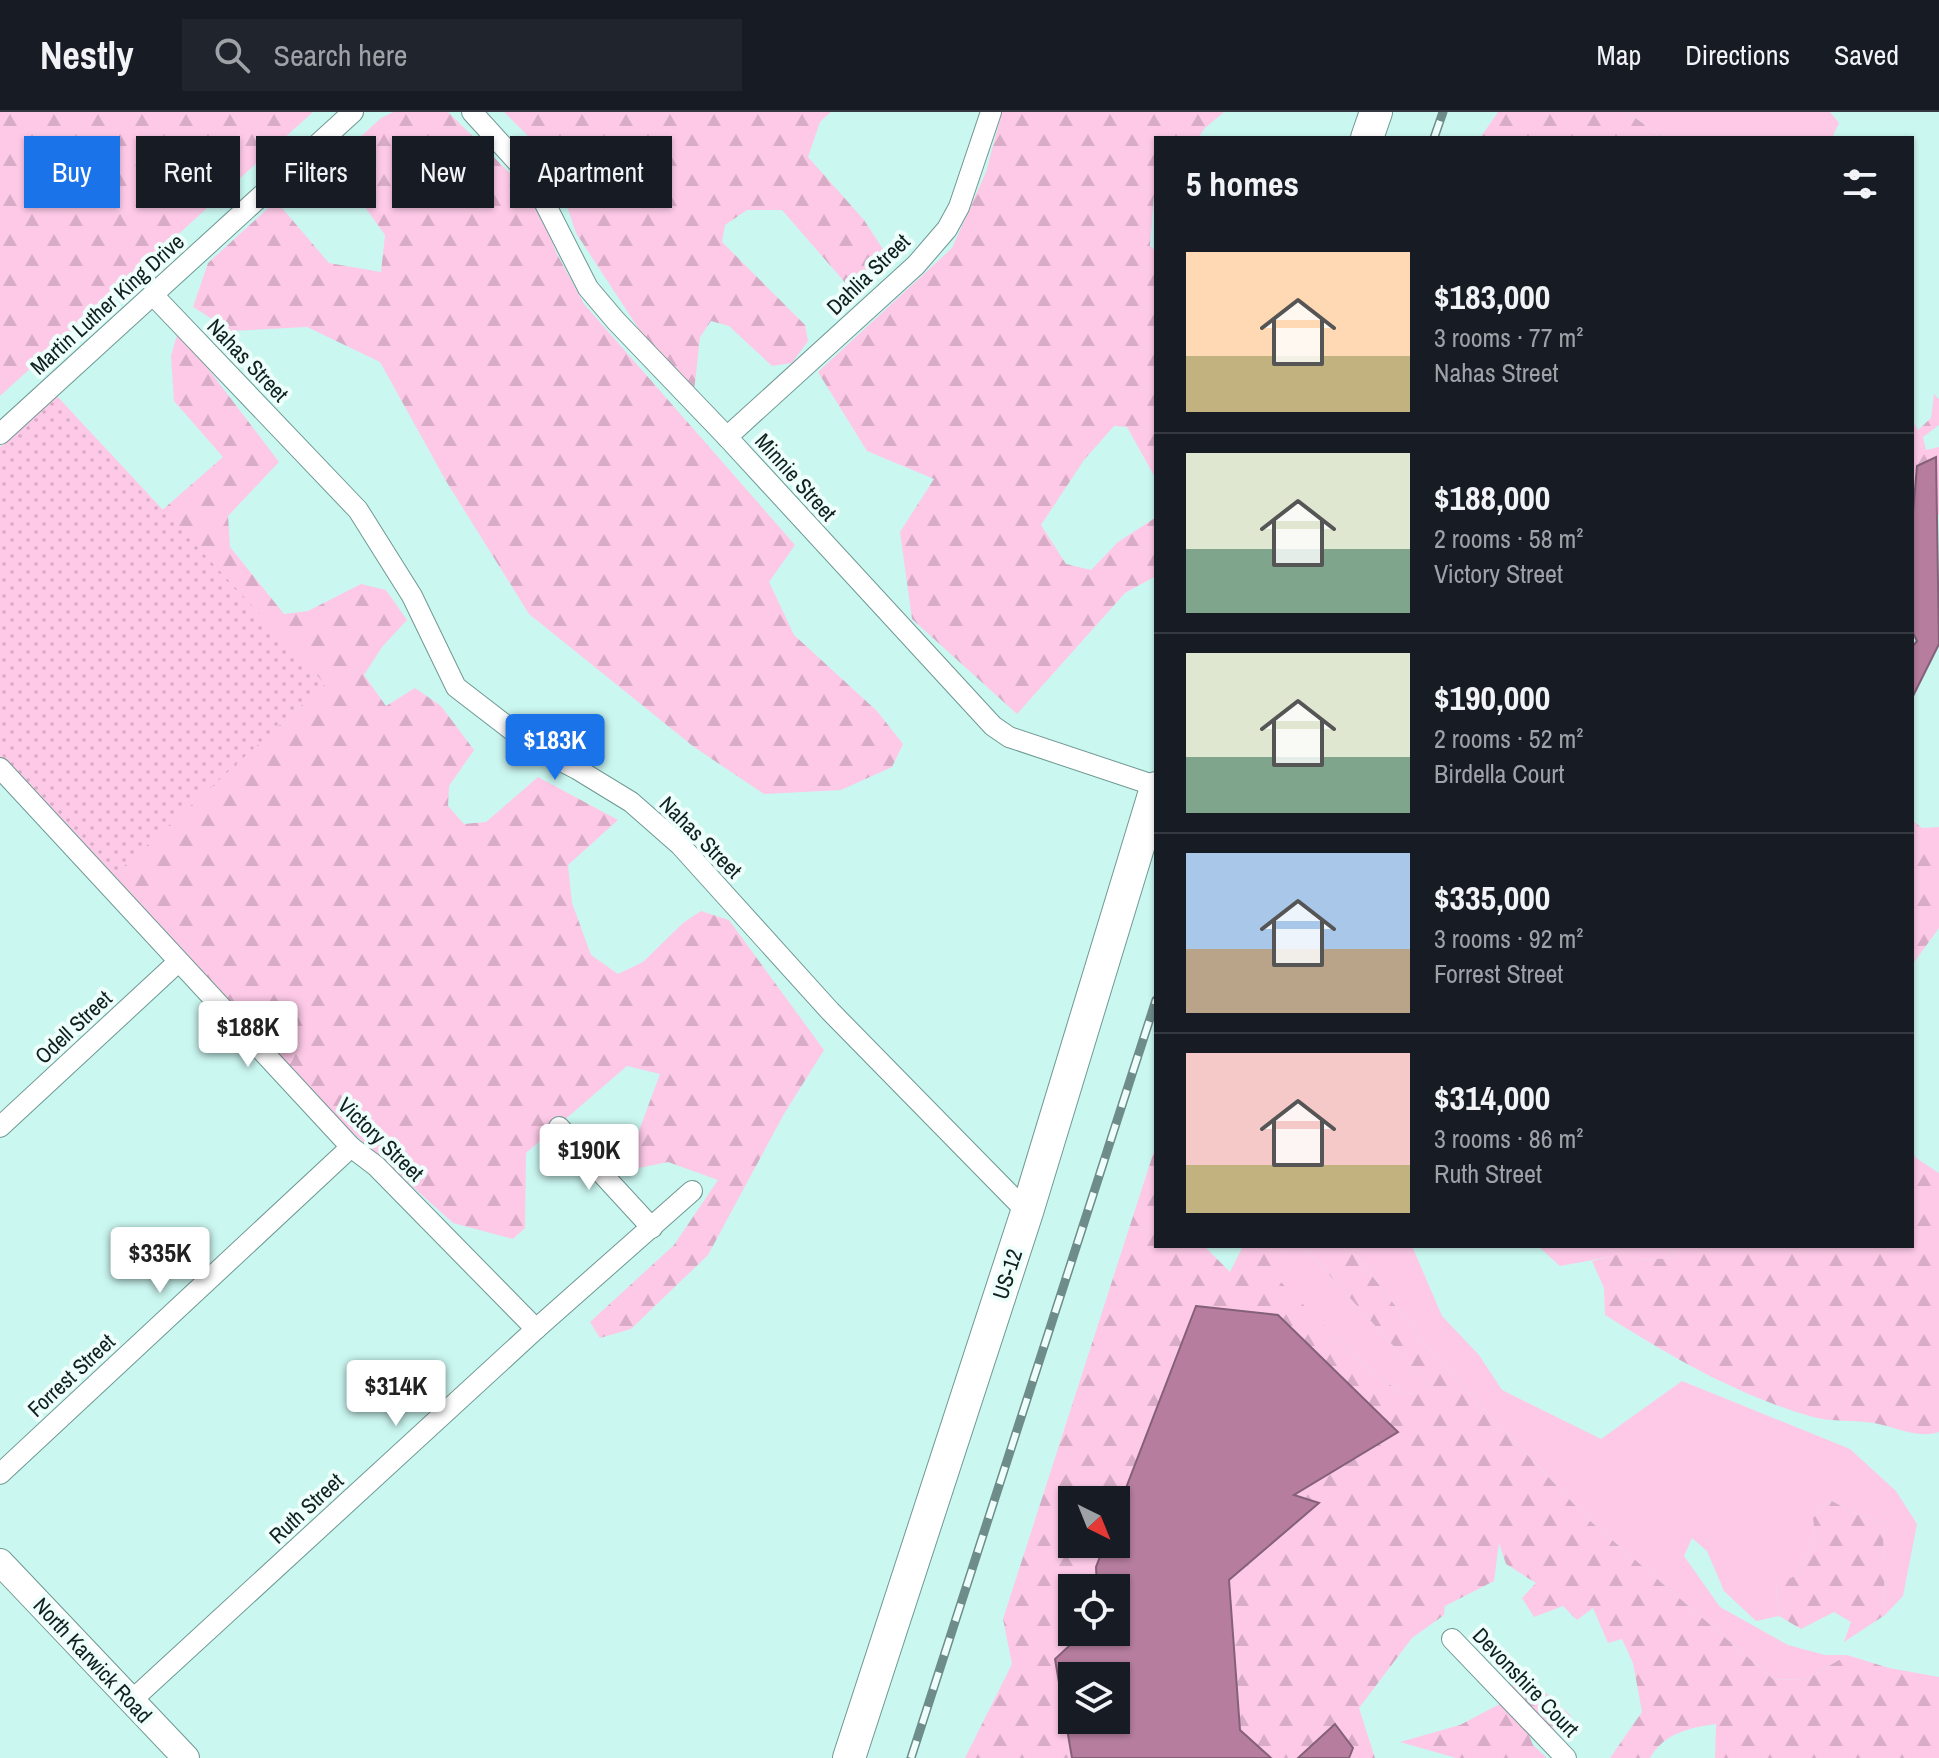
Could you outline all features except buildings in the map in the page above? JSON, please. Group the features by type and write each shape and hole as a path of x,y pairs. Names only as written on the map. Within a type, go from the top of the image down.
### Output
{"main road":[{"path":"1368,136 1376,112"},
{"name":"US-12","path":"849,1758 1027,1212 1154,794"}],"street":[{"name":"Martin Luther King Drive","path":"0,434 353,112"},
{"name":"Minnie Street","path":"472,112 532,178 588,288 616,321 993,726 1009,737 1154,786"},
{"name":"Dahlia Street","path":"727,437 916,265 947,229 959,207 991,112"},
{"name":"Nahas Street","path":"153,295 358,510 412,596 456,687 534,747 631,802 680,845 830,1011 1027,1212"},
{"name":"Victory Street","path":"2,774 351,1147 376,1166 536,1329"},
{"name":"Odell Street","path":"0,1127 178,962"},
{"path":"559,1127 652,1228"},
{"name":"Forrest Street","path":"0,1474 351,1147"},
{"name":"Ruth Street","path":"131,1701 536,1329 692,1191"},
{"name":"North Karwick Road","path":"0,1562 186,1758"},
{"name":"Devonshire Court","path":"1452,1639 1566,1758"}],"green space":[{"path":"0,112 313,112 287,136 256,136 256,164 240,178 240,136 136,136 136,208 207,208 0,396"},
{"path":"393,112 448,112 472,136 392,136 392,208 494,208 494,157 510,173 510,208 538,208 557,254 584,304 795,545 769,582 794,635 877,711 903,744 892,767 841,790 764,794 694,747 529,614 446,481 380,362 307,327 231,331 193,307 208,263 268,208 282,208 329,263 381,272 385,235 366,208 376,208 376,136 361,136 381,118"},
{"path":"504,112 831,112 820,122 808,157 864,220 890,260 855,294 782,210 747,210 725,225 722,242 805,325 808,341 792,363 772,366 729,326 711,321 700,337 694,392 650,346 576,233 568,208 672,208 672,136 528,136"},
{"path":"1002,112 1224,112 1199,136 1154,136 1150,246 1154,249 1154,475 1127,427 1114,426 1084,460 1041,525 1066,564 1091,570 1118,542 1154,519 1154,577 1125,593 1017,714 912,619 900,532 934,479 867,451 818,372 952,248 986,172"},
{"path":"1498,112 1627,112 1660,136 1481,136"},
{"path":"1627,112 1830,112 1839,123 1833,136 1660,136"},
{"path":"177,335 200,358 279,462 228,516 230,547 284,614 308,611 361,584 386,590 407,620 382,647 364,675 386,706 415,688 441,706 474,750 449,786 448,806 464,824 486,822 538,777 618,820 568,865 572,903 591,955 618,974 643,962 683,923 701,911 729,920 824,1050 784,1114 708,1255 631,1329 600,1338 590,1322 674,1245 718,1180 668,1162 624,1171 660,1074 627,1066 526,1153 525,1228 513,1239 453,1223 344,1125 0,758 0,707 152,519 223,457 174,401 171,356"},
{"path":"1934,394 1939,399 1939,425 1923,437 1926,450 1939,447 1939,515 1935,511 1914,524 1914,423 1918,430 1931,418"},
{"path":"56,395 325,684 113,876 0,753 0,447"},
{"path":"1914,822 1922,828 1939,827 1939,928 1914,962"},
{"path":"1154,1151 1154,1248 1206,1248 1230,1272 1242,1248 1284,1248 1271,1272 1355,1357 1402,1394 1435,1392 1305,1248 1351,1248 1434,1356 1589,1520 1773,1679 1806,1680 1847,1655 1889,1668 1939,1677 1939,1758 1715,1758 1716,1724 1670,1737 1650,1758 1610,1758 1642,1712 1633,1663 1622,1639 1608,1643 1593,1608 1577,1620 1563,1606 1534,1617 1522,1598 1536,1583 1506,1564 1499,1543 1494,1581 1445,1606 1444,1615 1412,1638 1359,1708 1375,1758 1349,1758 1353,1748 1335,1724 1298,1758 1271,1758 1240,1730 1229,1580 1318,1504 1293,1495 1196,1306 1127,1486 1058,1486 1058,1558 1100,1558 1096,1574 1058,1574 1058,1646 1069,1646 1056,1659 1058,1734 1068,1734 1072,1758 965,1758 1012,1664 1003,1619"},
{"path":"1914,1154 1939,1173 1939,1432 1915,1433 1874,1423 1820,1419 1785,1408 1705,1374 1605,1315 1604,1288 1592,1261 1625,1253 1641,1260 1672,1258 1674,1248 1914,1248"},
{"path":"1284,1248 1305,1248 1436,1393 1402,1394 1355,1357 1270,1272"},
{"path":"1351,1248 1413,1248 1442,1316 1479,1355 1502,1390 1601,1439 1682,1381 1850,1449 1896,1491 1917,1524 1903,1596 1885,1615 1883,1522 1856,1514 1830,1500 1813,1518 1815,1539 1799,1574 1776,1586 1779,1616 1756,1621 1724,1591 1707,1551 1692,1538 1684,1556 1720,1607 1788,1645 1825,1655 1847,1655 1806,1680 1773,1679 1589,1520 1434,1356"},
{"path":"1540,1248 1674,1248 1672,1258 1641,1260 1625,1254 1560,1266"},
{"path":"1830,1500 1856,1514 1883,1522 1885,1615 1844,1642 1851,1622 1834,1612 1801,1629 1779,1616 1776,1585 1799,1574 1815,1539 1813,1518"},
{"path":"1503,1654 1570,1715 1574,1737 1522,1718 1533,1745 1547,1758 1456,1758 1400,1742 1460,1725 1511,1698 1512,1683"}],"shaded area":[{"path":"1936,457 1939,644 1914,694 1914,645 1917,641 1914,635 1914,501 1917,466"},
{"path":"1196,1306 1278,1315 1398,1432 1294,1495 1319,1503 1229,1580 1240,1730 1271,1758 1072,1758 1068,1734 1130,1734 1130,1662 1058,1662 1058,1676 1055,1659 1069,1646 1130,1646 1130,1574 1096,1574 1100,1558 1130,1558 1130,1486 1127,1486"},
{"path":"1335,1724 1353,1748 1349,1758 1298,1758"}],"railway":[{"path":"1435,136 1443,112"},
{"path":"911,1758 1154,1006"}]}
